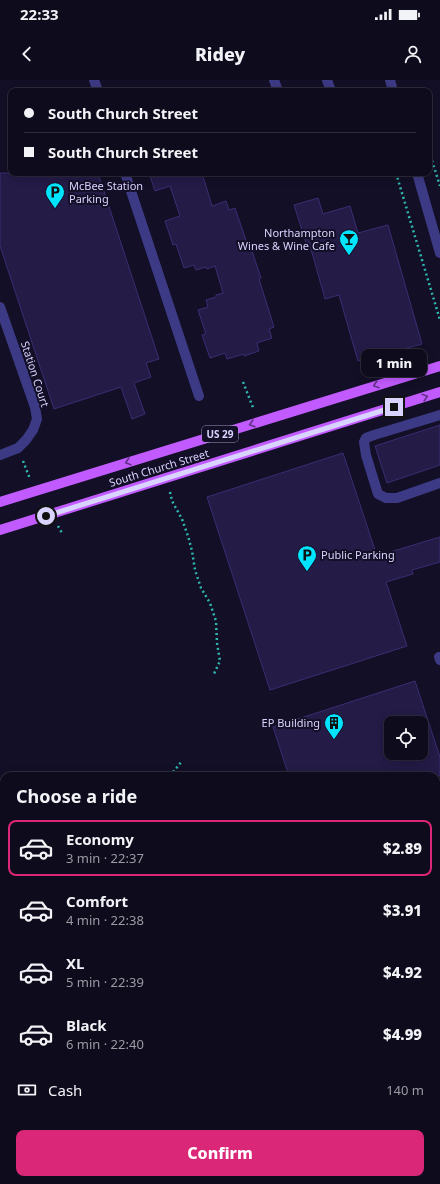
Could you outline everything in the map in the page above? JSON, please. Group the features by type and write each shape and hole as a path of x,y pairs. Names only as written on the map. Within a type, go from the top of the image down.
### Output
{"main road":[{"name":"South Church Street","path":"0,502 440,366"},
{"name":"South Church Street","path":"0,530 440,392"}],"street":[{"path":"126,176 199,396"},
{"path":"418,176 440,253"},
{"name":"Station Court","path":"0,307 35,407 37,419 33,430 18,448 0,455"},
{"path":"440,415 374,435 366,438 364,442 366,455 378,494 386,498 397,498 440,483"}],"path":[{"path":"432,161 440,186"},
{"path":"397,176 440,320"},
{"path":"170,491 172,501 188,536 195,570 201,588 210,603 216,621 220,661 214,676"},
{"path":"173,772 182,761"}],"building":[{"name":"McBee Station Parking","path":"0,173 8,173 8,176 99,176 159,359 146,363 151,377 134,383 145,414 132,419 121,387 54,409 0,246"},
{"path":"150,176 203,176 212,206 226,201 229,210 235,208 261,278 259,279 274,327 269,329 272,338 257,343 259,351 244,356 244,354 227,359 225,353 210,358 202,335 206,334 198,310 208,307 206,300 223,293 215,266 207,269 206,267 196,270 194,265 184,268 176,244 173,245 165,221 180,216 170,186 155,191"},
{"path":"318,198 323,214 350,206 358,233 388,225 422,344 358,361 339,295 325,299 309,242 306,243 294,205"},
{"path":"440,425 440,465 387,483 375,446"},
{"name":"Public Parking","path":"343,453 377,556 440,537 440,562 412,570 413,574 386,582 407,646 270,690 207,497"},
{"name":"EP Building","path":"415,681 427,716 384,716 384,760 428,760 428,721 440,757 440,772 288,772 273,727"}],"place":[{"name":"McBee Station Parking","path":"55,209"},
{"name":"Northampton Wines & Wine Cafe","path":"349,256"},
{"name":"Public Parking","path":"307,572"},
{"name":"EP Building","path":"334,740"}],"route":[{"path":"46,516 394,407"}]}
